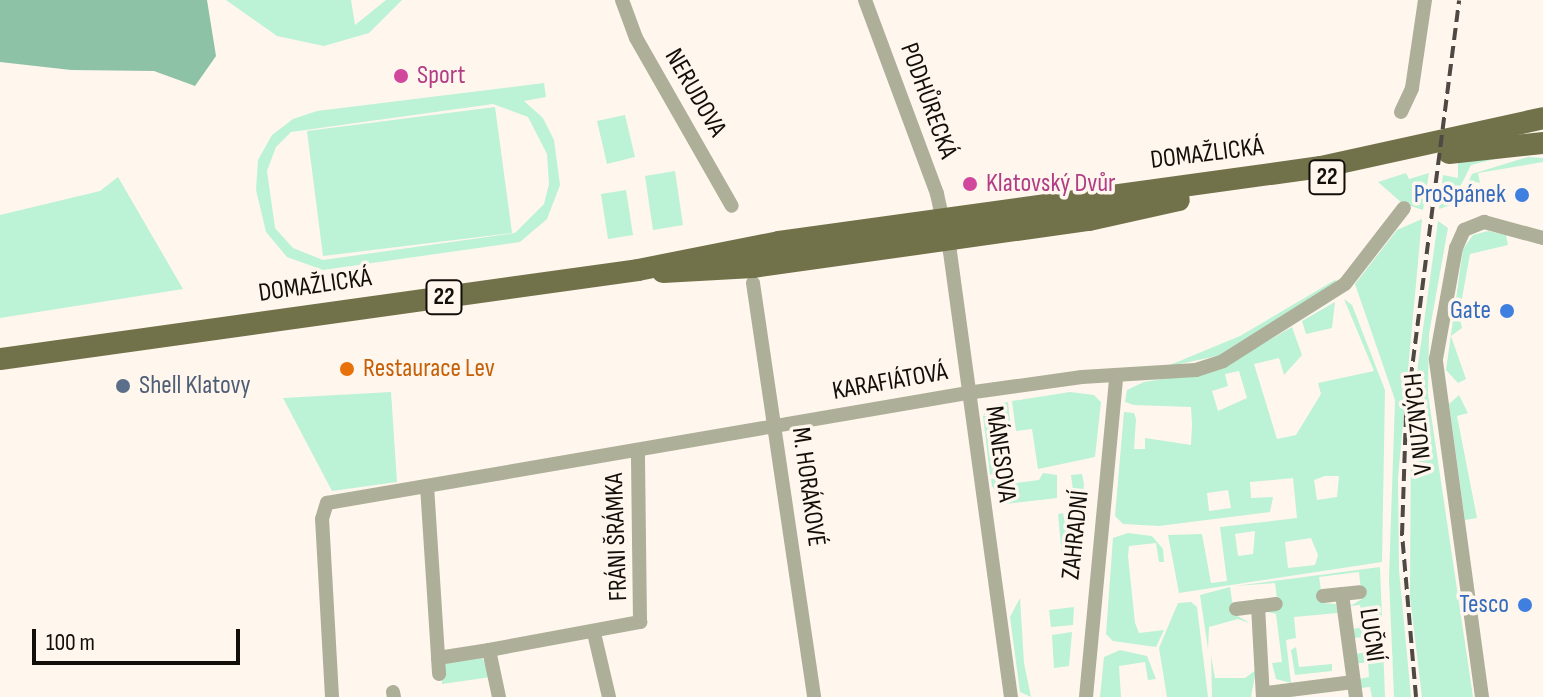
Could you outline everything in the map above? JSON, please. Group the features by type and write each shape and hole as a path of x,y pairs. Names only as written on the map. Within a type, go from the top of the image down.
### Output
{"main road":[{"name":"DOMAŽLICKÁ","path":"944,229 1321,167 1543,118"},
{"name":"DOMAŽLICKÁ","path":"0,359 638,270 750,246 1105,217 1153,204 1421,157 1543,143"}],"street":[{"name":"NERUDOVA","path":"622,0 636,38 732,206"},
{"name":"PODHŮRECKÁ","path":"865,0 944,229"},
{"path":"1401,112 1412,88 1425,0"},
{"name":"KARAFIÁTOVÁ","path":"332,697 322,519 327,503 967,393 1082,377 1116,378 1196,370 1223,361 1345,284 1404,208"},
{"name":"V NUZNÝCH","path":"1482,697 1436,359 1456,248 1464,230 1484,222 1543,238"},
{"name":"MÁNESOVA","path":"944,229 1011,697"},
{"name":"M. HORÁKOVÉ","path":"753,283 814,697"},
{"name":"ZAHRADNÍ","path":"1086,697 1116,378"},
{"name":"FRÁNI ŠRÁMKA","path":"438,658 631,627 643,616 638,450"},
{"path":"427,486 439,674"},
{"path":"1323,596 1360,592"},
{"name":"LUČNÍ","path":"1258,606 1265,695 1354,689 1342,594"},
{"path":"1236,609 1276,604"},
{"path":"594,633 609,697"},
{"path":"489,650 499,697"}],"green space":[{"path":"0,0 207,0 216,56 195,86 154,71 71,70 0,62"},
{"path":"226,0 351,0 355,25 386,0 402,0 369,33 324,46 277,36"},
{"path":"544,83 546,97 524,101 543,118 554,140 560,185 547,219 520,242 323,270 287,257 266,232 256,190 258,160 272,135 293,119 317,111","holes":["493,104 528,117 547,154 549,184 544,204 515,233 323,260 293,248 275,228 267,171 276,147 291,132"]},
{"path":"495,107 512,233 323,256 307,131"},
{"path":"625,115 635,157 607,164 597,121"},
{"path":"1519,153 1471,165 1451,205 1439,209 1443,175 1458,178 1458,156"},
{"path":"1528,157 1543,158 1543,162 1478,173 1480,183 1471,181 1466,202 1470,205 1458,205 1472,174"},
{"path":"675,171 683,225 653,230 645,176"},
{"path":"1406,173 1409,179 1429,173 1423,210 1402,203 1378,182"},
{"path":"118,177 183,289 0,318 0,215 100,191"},
{"path":"626,190 633,235 608,239 601,194"},
{"path":"1422,219 1398,478 1399,570 1411,697 1394,697 1389,578 1395,400 1355,284 1397,230"},
{"path":"1438,221 1448,228 1429,334 1428,394 1473,697 1422,697 1410,597 1411,415"},
{"path":"1488,231 1506,235 1508,245 1470,254 1459,315 1462,328 1451,336 1466,379 1458,383 1446,370 1463,249 1473,235"},
{"path":"1335,280 1338,283 1222,355 1165,367 1240,336"},
{"path":"1344,299 1352,305 1385,390 1382,562 1179,593 1168,535 1202,534 1211,583 1227,581 1220,527 1297,518 1293,478 1250,482 1251,498 1273,497 1270,512 1159,526 1123,524 1115,516 1124,412 1134,413 1136,419 1134,449 1145,449 1145,438 1191,445 1191,407 1134,405 1125,402 1127,390 1144,382 1218,370 1292,327 1302,355 1284,375 1279,358 1254,364 1277,439 1296,435 1321,394 1318,383 1374,371","holes":["1239,371 1247,398 1218,411 1212,391 1228,386 1225,374","1339,476 1337,497 1317,500 1314,480","1228,490 1231,508 1209,511 1207,493","1255,531 1253,554 1238,556 1235,534","1311,538 1318,555 1315,565 1288,568 1285,542"]},
{"path":"1335,302 1332,328 1306,334 1302,321"},
{"path":"391,392 397,482 332,491 283,398"},
{"path":"1070,392 1094,395 1101,402 1095,457 1038,469 1032,429 1016,431 1012,401"},
{"path":"1459,395 1468,413 1457,416 1477,518 1465,520 1449,404"},
{"path":"1008,402 1011,431 994,434 1000,473 990,475 983,416 988,406"},
{"path":"1043,473 1057,475 1057,498 1005,504 992,486 991,479 997,478 999,485 1039,480"},
{"path":"1082,474 1084,484 1078,531 1071,475"},
{"path":"1063,513 1074,571 1064,577 1058,514"},
{"path":"1128,533 1152,536 1163,549 1164,562 1159,562 1156,543 1129,546 1128,556 1135,623 1139,633 1164,630 1156,647 1113,641 1106,634 1113,538"},
{"path":"1380,567 1385,697 1372,697 1370,687 1360,688 1359,679 1369,677 1368,663 1357,663 1356,654 1366,652 1364,637 1354,638 1353,629 1363,627 1360,605 1350,606 1362,599 1359,572 1319,577 1323,603 1336,604 1338,613 1294,617 1296,638 1286,640 1291,683 1276,679 1272,663 1282,662 1276,614 1265,611 1278,607 1275,583 1235,586"},
{"path":"1230,587 1234,614 1250,623 1238,619 1209,627 1208,649 1200,595"},
{"path":"1020,598 1024,663 1031,697 1020,692 1010,617"},
{"path":"1191,602 1197,607 1208,697 1167,697 1159,648 1178,603"},
{"path":"1074,607 1073,625 1051,627 1049,610"},
{"path":"1072,632 1069,666 1054,668 1052,635"},
{"path":"1296,647 1299,667 1332,664 1332,671 1295,675 1291,650"},
{"path":"1120,650 1147,656 1156,679 1148,680 1145,662 1119,666 1121,697 1100,697 1104,657"},
{"path":"1211,656 1215,678 1245,678 1256,670 1251,697 1212,697"},
{"path":"482,657 491,677 442,684 442,663"}],"railway":[{"path":"1416,697 1402,535 1406,415 1459,0"}],"place":[{"name":"Sport","path":"401,76"},
{"name":"Klatovský Dvůr","path":"970,184"},
{"name":"ProSpánek","path":"1522,195"},
{"name":"Gate","path":"1507,311"},
{"name":"Restaurace Lev","path":"347,369"},
{"name":"Shell Klatovy","path":"123,386"},
{"name":"Tesco","path":"1525,605"}]}
